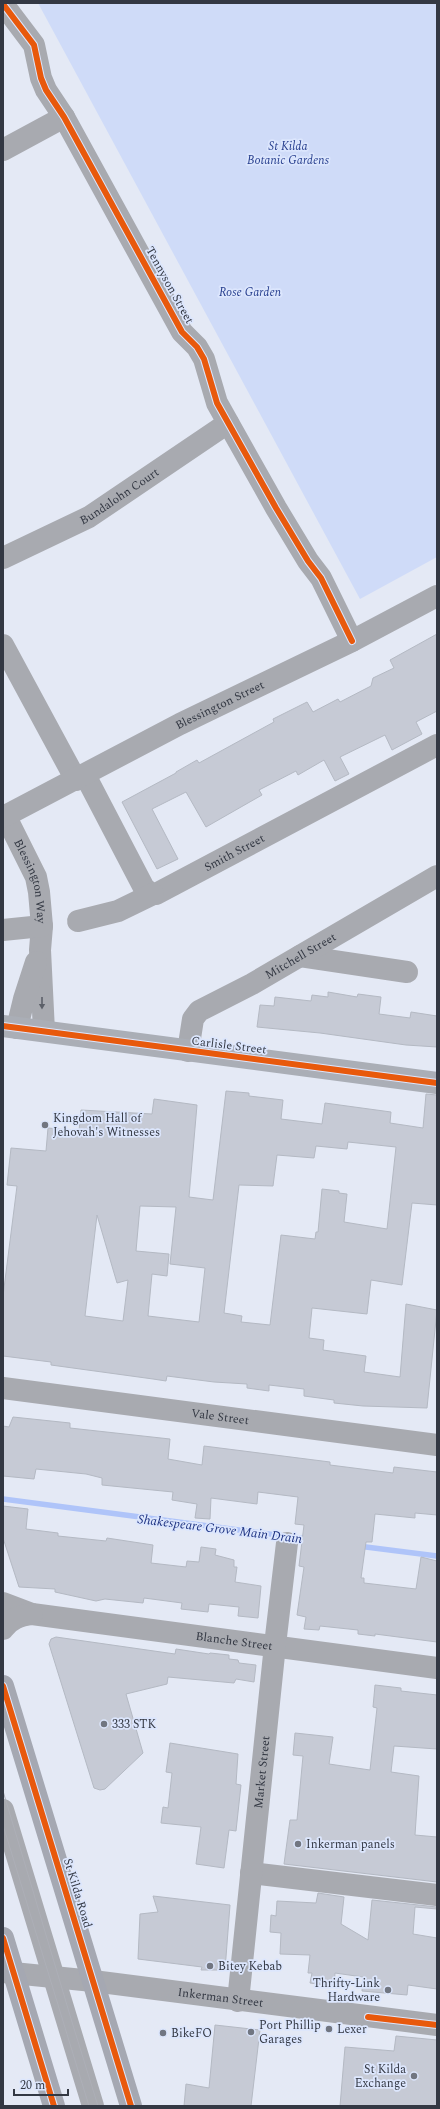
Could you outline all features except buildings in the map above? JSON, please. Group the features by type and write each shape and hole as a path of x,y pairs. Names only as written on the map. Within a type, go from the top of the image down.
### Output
{"highway":[{"name":"St Kilda Road","path":"3,1686 131,2106"},
{"path":"3,1938 8,1972 54,2106"}],"main road":[{"name":"Carlisle Street","path":"8,1028 44,1031 437,1083"}],"street":[{"name":"Tennyson Street","path":"3,4 34,45 41,78 46,90 64,117 182,332 198,347 204,359 213,392 228,423 276,508 308,561 321,578 352,641"},
{"path":"3,150 64,117"},
{"name":"Bundalohn Court","path":"3,558 89,517 228,423"},
{"name":"Blessington Street","path":"4,816 180,724 352,641 437,596"},
{"path":"3,645 81,777 144,888 153,894"},
{"name":"Smith Street","path":"78,921 118,911 162,891 437,745"},
{"name":"Blessington Way","path":"4,816 36,876 42,926 40,950 44,1031"},
{"name":"Mitchell Street","path":"188,1051 195,1014 300,956 437,876"},
{"path":"3,930 42,926"},
{"name":"Blessington Way","path":"8,1028 24,999 40,950"},
{"path":"300,956 407,972"},
{"name":"Vale Street","path":"3,1388 437,1445"},
{"name":"Market Street","path":"238,2001 275,1645 288,1543"},
{"name":"Blanche Street","path":"3,1603 32,1614 275,1645 437,1668"},
{"name":"Blanche Street","path":"3,1628 8,1622 17,1617 32,1614"},
{"path":"3,1810 93,2106"},
{"path":"251,1873 437,1895"},
{"name":"Inkerman Street","path":"8,1972 93,1981 238,2001 437,2025"}],"green space":[{"name":"St Kilda Botanic Gardens","path":"38,3 437,3 437,557 360,599"}],"waterway":[{"name":"Shakespeare Grove Main Drain","path":"3,1499 308,1539"},
{"name":"Shakespeare Grove Main Drain","path":"358,1546 437,1556"}],"tram line":[{"path":"3,1021 437,1079"},
{"path":"3,1031 437,1088"},
{"path":"3,1791 98,2106"},
{"path":"3,1825 89,2106"}],"cycle path":[{"path":"3,4 34,45 41,78 46,90 64,117 182,332 197,347 204,359 217,403 276,508 308,561 321,578 352,641"},
{"path":"3,1026 437,1083"},
{"path":"3,1686 131,2106"},
{"path":"3,1938 54,2106"},
{"path":"368,2017 437,2025"}],"place":[{"name":"Kingdom Hall of Jehovah's Witnesses","path":"45,1125"},
{"name":"333 STK","path":"104,1724"},
{"name":"Inkerman panels","path":"298,1844"},
{"name":"Bitey Kebab","path":"210,1966"},
{"name":"Thrifty-Link Hardware","path":"388,1990"},
{"name":"Lexer","path":"329,2029"},
{"name":"Port Phillip Garages","path":"251,2032"},
{"name":"BikeFO","path":"163,2033"},
{"name":"St Kilda Exchange","path":"414,2076"}],"park label":[{"name":"Rose Garden","path":"250,292"}]}
